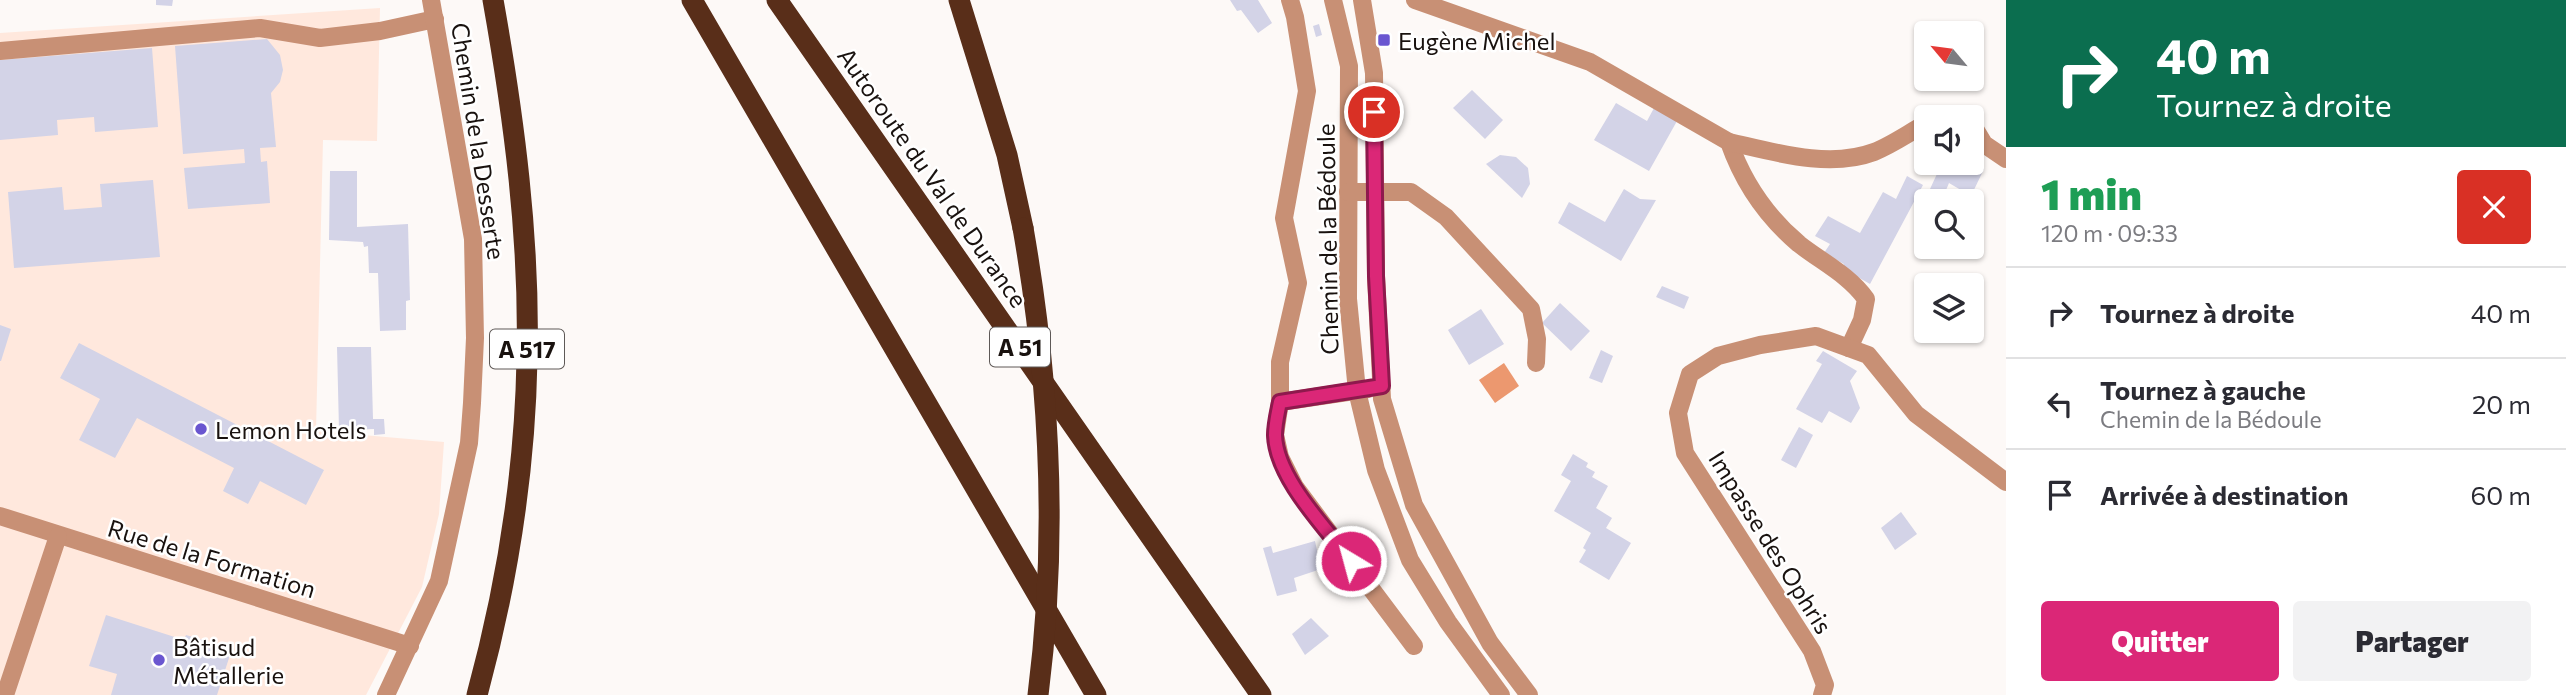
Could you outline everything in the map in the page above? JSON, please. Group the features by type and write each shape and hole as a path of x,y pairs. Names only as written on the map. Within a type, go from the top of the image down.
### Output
{"highway":[{"name":"A 517","path":"477,695 510,550 523,442 527,358 525,245 510,107 493,0"},
{"path":"692,0 1096,695"},
{"name":"Autoroute du Val de Durance","path":"777,0 1261,695"},
{"path":"959,0 1007,155 1023,228 1041,345 1049,475 1048,572 1038,695"}],"street":[{"name":"Chemin de la Desserte","path":"386,695 439,581 469,443 475,338 473,239 431,0"},
{"path":"1290,0 1307,91 1284,218 1298,283 1280,362 1280,402 1275,435 1280,457 1294,488 1414,646"},
{"name":"Chemin de la Bédoule","path":"1333,0 1349,66 1348,299 1357,391 1376,470 1410,560 1448,622 1501,695"},
{"path":"1415,0 1590,62 1729,142 1807,159 1874,152 1914,130"},
{"name":"Chemin de la Bédoule","path":"1368,2 1374,74 1376,276 1382,399 1414,505 1490,643 1529,695"},
{"path":"0,51 260,28 320,38 380,31 435,19"},
{"path":"1729,142 1737,164 1761,205 1797,243 1856,286 1866,299 1862,320 1849,348"},
{"path":"1984,144 2006,159"},
{"path":"1348,192 1411,192 1446,217 1531,309 1537,339 1536,363"},
{"name":"Impasse des Ophris","path":"1822,695 1825,685 1812,651 1685,453 1678,413 1690,374 1718,356 1760,345 1816,337 1849,348 1868,355 1916,414 2006,482"},
{"path":"1280,402 1382,386"},
{"name":"Rue de la Formation","path":"0,516 410,646"},
{"path":"5,695 58,536"}],"shaded area":[{"path":"380,8 377,141 323,140 316,431 444,442 439,514 422,587 366,695 0,695 0,33"},
{"path":"1504,363 1519,386 1495,403 1479,380"}],"building":[{"path":"156,0 173,0 172,6 156,5"},
{"path":"1230,0 1258,0 1272,23 1258,33"},
{"path":"1319,24 1322,35 1316,37 1313,26"},
{"path":"267,39 280,55 283,70 280,82 271,93 276,147 260,148 261,162 267,161 270,203 188,209 184,168 245,163 244,149 183,154 175,46"},
{"path":"152,48 158,127 95,132 94,117 57,120 58,135 0,140 0,60"},
{"path":"1472,90 1503,120 1485,139 1453,108"},
{"path":"1616,103 1647,121 1654,108 1677,121 1649,171 1594,140"},
{"path":"1500,155 1516,157 1528,168 1530,184 1522,198 1486,164"},
{"path":"330,171 357,171 357,227 408,224 410,300 406,301 406,330 380,331 378,273 369,273 368,246 364,247 363,242 329,240"},
{"path":"1936,175 1981,175 1974,189 1959,189 1949,183 1946,189 1930,189"},
{"path":"1907,176 1923,185 1921,189 1914,189 1914,202 1870,284 1842,268 1844,264 1824,253 1830,244 1815,236 1828,216 1860,233 1883,192 1896,199"},
{"path":"153,180 160,257 14,268 8,192 62,187 64,210 102,207 100,184"},
{"path":"1624,189 1640,199 1656,200 1621,261 1558,223 1569,202 1605,222"},
{"path":"1662,286 1689,297 1684,309 1656,297"},
{"path":"1560,303 1590,331 1571,351 1542,323"},
{"path":"1481,309 1504,344 1469,365 1448,330"},
{"path":"0,325 11,329 1,361 0,361"},
{"name":"Lemon Hotels","path":"79,343 324,470 306,505 260,481 248,504 223,491 234,468 137,418 115,458 79,440 100,399 60,378"},
{"path":"337,347 371,347 373,419 384,419 385,434 374,435 374,429 339,430"},
{"path":"1601,350 1613,356 1602,383 1589,378"},
{"path":"1823,351 1857,371 1850,381 1860,408 1851,423 1829,411 1822,423 1796,409 1822,364 1816,361"},
{"path":"1799,427 1813,435 1796,468 1781,460"},
{"path":"1573,454 1588,463 1586,467 1595,472 1592,477 1608,486 1596,508 1612,518 1606,528 1631,543 1609,580 1579,562 1591,533 1554,511 1571,481 1561,475"},
{"path":"1901,512 1917,534 1895,550 1881,528"},
{"path":"1315,541 1321,569 1294,578 1297,591 1277,596 1263,548 1271,546 1273,553"},
{"name":"Bâtisud Métallerie","path":"106,615 184,640 186,635 206,641 205,647 230,655 217,695 111,695 117,674 89,666"},
{"path":"1311,618 1329,636 1305,655 1292,634"}],"place":[{"name":"Eugène Michel","path":"1384,40"},
{"name":"Lemon Hotels","path":"201,429"},
{"name":"Bâtisud Métallerie","path":"159,660"}],"route":[{"path":"1351,561 1294,488 1280,457 1275,435 1280,402 1382,386 1376,276 1374,112"}]}
